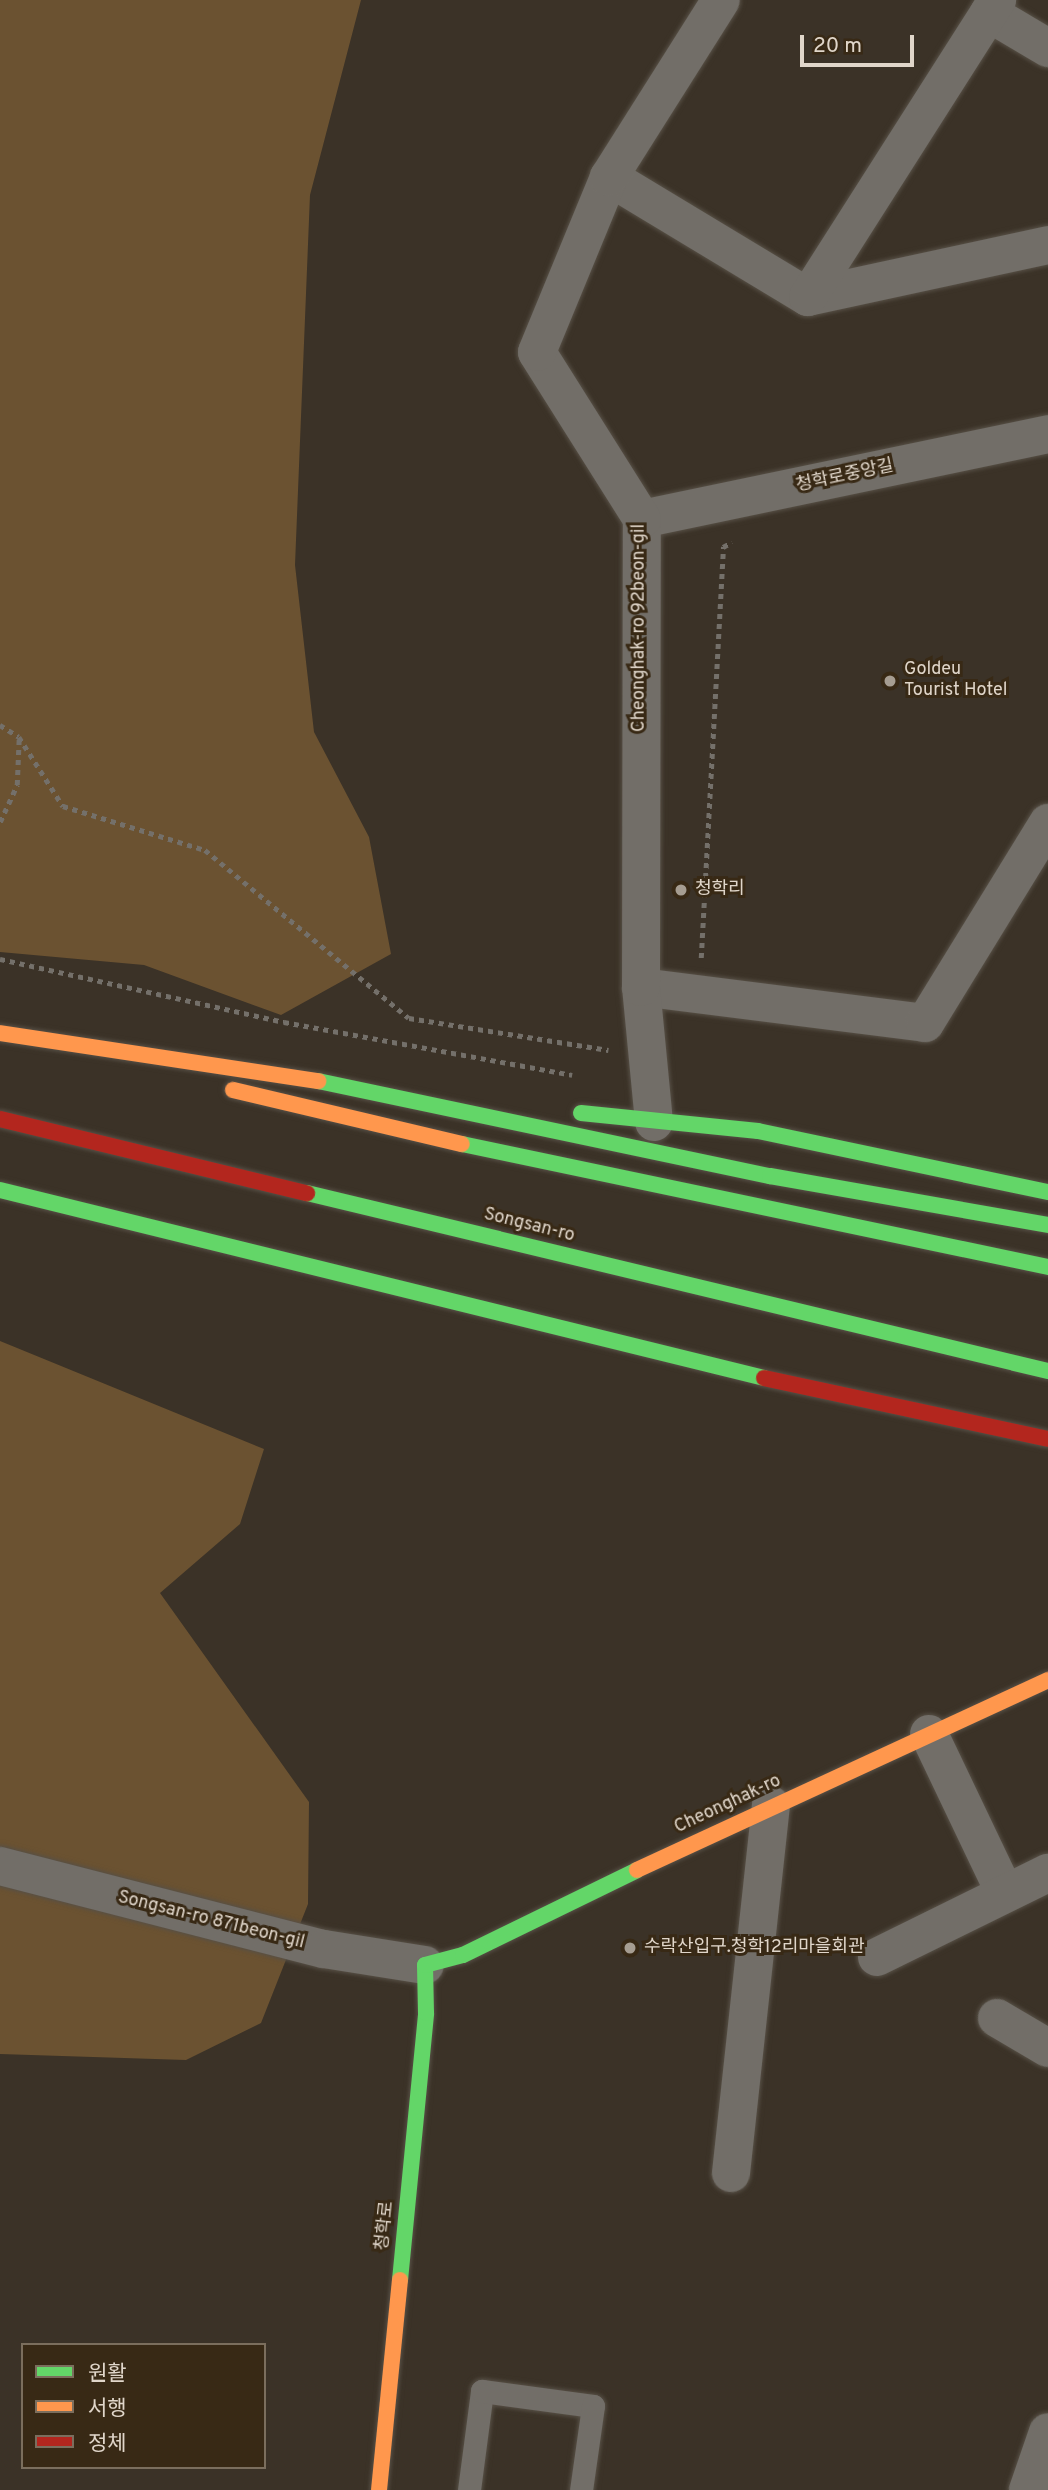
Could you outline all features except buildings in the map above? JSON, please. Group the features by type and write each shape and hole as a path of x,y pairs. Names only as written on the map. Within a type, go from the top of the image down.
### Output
{"main road":[{"path":"0,1033 418,1135 1048,1267"},
{"path":"45,1043 517,1105"},
{"path":"300,1077 770,1176 1048,1225"},
{"path":"558,1110 758,1131 1048,1192"},
{"name":"Songsan-ro","path":"0,1119 1048,1371"},
{"path":"0,1190 673,1359 1048,1439"},
{"name":"Cheonghak-ro","path":"425,1965 463,1955 771,1805 1048,1680"},
{"name":"청학로","path":"379,2490 426,2013 425,1965"}],"street":[{"name":"Cheonghak-ro 92beon-gil","path":"654,1122 641,987 642,519 537,352 609,177 721,0"},
{"path":"808,297 993,6 1048,48"},
{"path":"609,177 808,297 1048,245"},
{"name":"청학로중앙길","path":"642,519 1048,434"},
{"path":"641,987 925,1023 1048,824"},
{"path":"929,1734 1004,1891"},
{"path":"731,2173 771,1805"},
{"name":"Songsan-ro 871beon-gil","path":"0,1866 324,1949 425,1965"},
{"path":"877,1957 1004,1891 1048,1873"},
{"path":"997,2018 1048,2048"},
{"path":"1028,2490 1048,2431"}],"lane":[{"path":"469,2490 482,2391 593,2406 581,2490"}],"path":[{"path":"699,995 723,547"},
{"path":"0,725 19,737 63,806 205,850 409,1018 647,1057"},
{"path":"0,822 17,785 19,737"},
{"path":"0,960 284,1022 580,1076"}],"shaded area":[{"path":"0,0 361,0 310,195 295,565 314,732 369,837 391,954 281,1015 144,965 0,952"},
{"path":"0,1341 264,1449 240,1524 160,1593 309,1802 308,1904 261,2023 186,2060 0,2054"}],"traffic: fast":[{"path":"318,1081 770,1176 1048,1225"},
{"path":"581,1113 758,1131 1048,1192"},
{"path":"462,1144 1048,1267"},
{"path":"0,1190 764,1378"},
{"path":"307,1193 1048,1371"},
{"path":"400,2280 426,2013 425,1965 463,1955 637,1870"}],"traffic: slow":[{"path":"0,1033 318,1081"},
{"path":"233,1090 462,1144"},
{"path":"637,1870 1048,1680"},
{"path":"379,2490 400,2280"}],"traffic: jam":[{"path":"0,1119 307,1193"},
{"path":"764,1378 1048,1439"}],"place":[{"name":"Goldeu Tourist Hotel","path":"890,681"},
{"name":"청학리","path":"681,890"},
{"name":"수락산입구.청학12리마을회관","path":"630,1948"}]}
